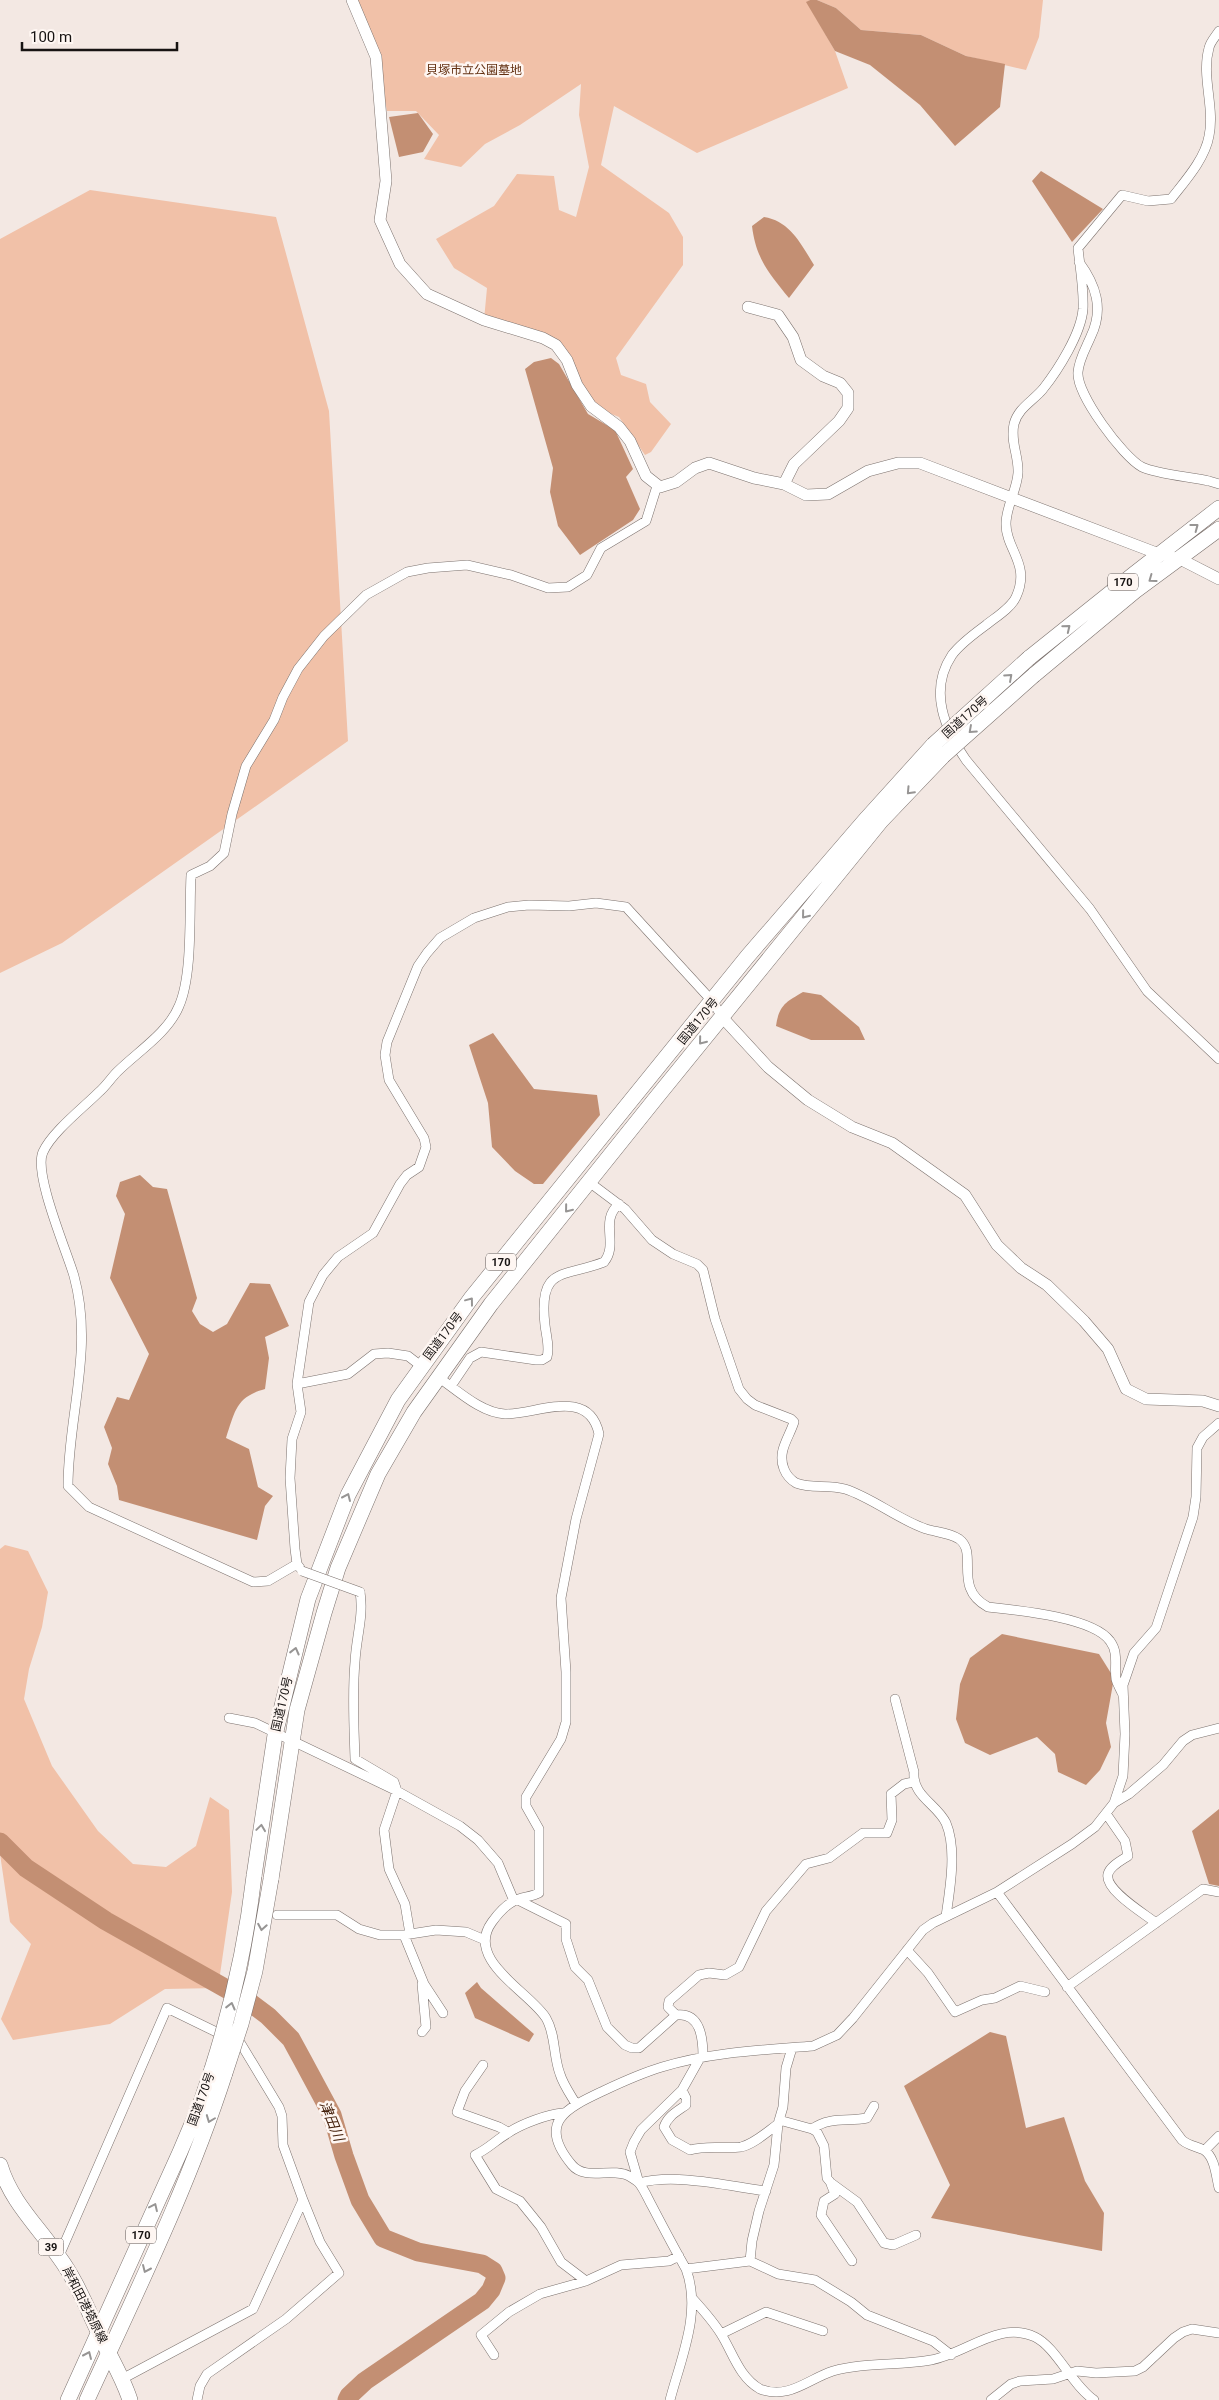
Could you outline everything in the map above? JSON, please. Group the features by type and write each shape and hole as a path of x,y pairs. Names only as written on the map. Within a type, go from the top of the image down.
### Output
{"main road":[{"name":"国道170号","path":"88,2400 203,2136 241,1966 275,1734 308,1599 326,1548 348,1495 398,1400 478,1290 748,957 836,854 1029,658 1219,508"},
{"name":"国道170号","path":"68,2400 200,2105 241,2024 255,1971 297,1710 338,1568 378,1474 438,1377 491,1304 938,750 1034,675 1128,597 1219,529"},
{"name":"岸和田港塔原線","path":"0,2165 4,2178 19,2206 58,2256 76,2285 122,2379 130,2400"}],"street":[{"path":"352,0 376,57 386,182 380,220 400,264 427,294 484,320 543,338 556,345 567,360 577,385 591,406 619,427 630,441 646,476 660,487"},
{"path":"1219,31 1209,46 1207,64 1211,115 1209,138 1195,168 1171,198 1148,200 1122,195 1078,248 1083,310 1074,337 1061,363 1042,391 1020,411 1015,422 1014,451 1019,471 1011,498 1006,526 1020,565 1016,597 1006,609 964,643 952,656 944,672 940,687 943,719 952,740 966,760 1090,909 1147,991 1219,1059"},
{"path":"1079,262 1095,289 1098,307 1097,318 1081,359 1078,374 1086,400 1133,461 1143,468 1209,480 1219,484"},
{"path":"748,307 778,315 793,338 801,360 823,376 840,383 848,393 848,408 794,464 784,484"},
{"path":"422,2032 426,2027 421,1979 407,1934 405,1904 389,1869 384,1830 397,1791 394,1782 355,1759 353,1694 355,1659 363,1607 360,1592 299,1567 268,1581 253,1582 89,1507 68,1486 82,1372 82,1323 74,1277 48,1197 41,1163 42,1154 53,1137 100,1092 116,1073 162,1030 179,1007 188,967 191,875 210,866 224,853 232,814 246,766 274,720 283,696 298,669 324,636 366,595 407,572 428,568 467,565 512,575 548,588 568,587 587,575 601,548 646,521 657,486 660,487 676,482 695,468 709,463 754,478 784,484 806,495 828,494 868,471 898,463 920,463 1160,554 1180,559 1219,579"},
{"path":"299,1567 290,1493 292,1438 302,1412 297,1384 309,1302 320,1282 338,1257 373,1233 400,1184 407,1175 419,1166 426,1147 424,1138 389,1080 385,1055 387,1042 418,966 440,938 474,918 508,908 596,903 626,907 713,1002 722,1017 768,1067 808,1100 852,1127 892,1143 965,1195 997,1244 1021,1268 1047,1285 1084,1321 1108,1349 1126,1389 1146,1399 1203,1401 1219,1406"},
{"path":"589,1182 619,1204 652,1240 673,1254 697,1264 704,1270 715,1319 740,1389 747,1399 755,1405 791,1419 794,1422 782,1446 782,1461 790,1479 796,1483 834,1486 847,1490 906,1521 960,1540 966,1547 966,1576 980,1602 988,1607 1050,1615 1102,1634 1110,1641 1115,1653 1116,1681 1123,1694"},
{"path":"451,1386 470,1358 481,1352 536,1360 542,1360 547,1357 545,1308 550,1284 564,1272 604,1262 610,1250 609,1217 612,1209 619,1204"},
{"path":"297,1384 348,1374 374,1354 388,1352 408,1356 421,1366"},
{"path":"438,1377 482,1408 505,1414 556,1405 574,1408 591,1415 597,1424 599,1434 576,1519 561,1598 566,1672 566,1722 561,1739 526,1797 526,1806 539,1828 539,1892 516,1900 486,1931 485,1940 486,1950 504,1976 542,2011 548,2021 560,2074 576,2104"},
{"path":"586,2281 561,2262 540,2227 520,2201 496,2188 476,2155 492,2147 508,2132 552,2114 563,2112 636,2076 663,2066 702,2058 812,2046 837,2035 853,2018 923,1930 946,1916 996,1892 1072,1844 1095,1827 1107,1815 1114,1803 1122,1776 1125,1734 1123,1685 1134,1653 1156,1628 1193,1517 1196,1497 1197,1448 1203,1438 1219,1423"},
{"path":"895,1699 914,1772 913,1782 922,1797 937,1809 946,1822 950,1836 952,1880 946,1916"},
{"path":"229,1718 255,1723 397,1791 460,1826 478,1840 498,1863 516,1900 566,1924 566,1939 576,1967 588,1980 607,2027 625,2045 639,2048 676,2015"},
{"path":"1114,1803 1129,1794 1163,1765 1183,1741 1192,1735 1219,1728"},
{"path":"670,2400 693,2310 692,2284 686,2269 639,2183 630,2152 641,2130 682,2090 702,2058 703,2037 700,2030 689,2017 676,2015 668,2007 669,2001 699,1976 710,1974 725,1975 739,1966 766,1911 806,1864 829,1858 863,1833 887,1833 892,1820 891,1794 904,1784 913,1782"},
{"path":"1107,1815 1128,1849 1128,1856 1111,1868 1107,1875 1108,1882 1122,1897 1156,1922"},
{"path":"1067,1987 1203,1889 1219,1892"},
{"path":"996,1892 1182,2140 1187,2145 1205,2150 1211,2159 1219,2188"},
{"path":"277,1915 337,1915 359,1929 380,1934 407,1934 436,1930 466,1932 485,1940"},
{"path":"907,1950 928,1972 954,2012 982,2000 995,1998 1020,1986 1045,1992"},
{"path":"421,1979 443,2013"},
{"path":"58,2256 167,2008 241,2044 279,2107 282,2116 283,2145 320,2242 339,2273 286,2319 207,2374 200,2386 198,2400"},
{"path":"750,2261 752,2241 774,2165 778,2122 783,2107 786,2068 792,2048"},
{"path":"483,2065 465,2091 457,2112 508,2132"},
{"path":"682,2090 686,2098 686,2105 667,2119 664,2127 672,2140 690,2150 708,2146 741,2146 752,2143 778,2122"},
{"path":"812,2129 832,2119 852,2121 868,2118 874,2106"},
{"path":"563,2112 556,2129 558,2140 573,2166 580,2170 593,2173 621,2172 639,2183 653,2179 669,2180 766,2191"},
{"path":"778,2122 812,2129 817,2132 824,2146 827,2178 857,2202 884,2244 893,2245 916,2235"},
{"path":"1205,2150 1219,2136"},
{"path":"831,2183 835,2194 824,2201 820,2215 852,2260"},
{"path":"122,2379 252,2309 303,2200"},
{"path":"494,2355 481,2335 509,2312 540,2294 586,2281 621,2266 669,2260 679,2256"},
{"path":"686,2269 750,2261 778,2274 815,2280 867,2315 932,2341 951,2355"},
{"path":"693,2299 721,2334 738,2367 747,2379 759,2388 771,2393 795,2396 832,2371 923,2362 951,2355 996,2334 1023,2334 1036,2337 1044,2344 1085,2394 1094,2400"},
{"path":"721,2334 766,2312 823,2331"},
{"path":"991,2400 1011,2384 1020,2380 1053,2379 1078,2370 1096,2372 1135,2371 1183,2332 1192,2329 1219,2333"}],"green space":[{"name":"貝塚市立公園墓地","path":"353,0 810,0 807,2 835,51 848,88 697,153 614,106 601,165 669,213 683,237 683,265 616,358 621,375 646,384 650,402 671,424 651,452 645,455 619,417 591,406 556,345 484,320 487,288 454,268 436,239 494,206 517,174 554,176 559,210 576,217 589,167 579,115 581,84 520,125 485,144 461,167 424,159 439,135 416,111 387,111 376,57"},
{"path":"817,0 1043,0 1039,37 1026,70 966,56 921,35 861,30 836,8"},
{"path":"90,190 276,217 329,411 348,741 62,943 0,973 0,239"},
{"path":"5,1545 28,1551 48,1592 42,1627 29,1669 24,1699 52,1766 98,1831 133,1864 166,1867 196,1846 210,1797 229,1810 232,1892 218,1988 165,1989 110,2024 13,2040 1,2019 31,1944 10,1922 0,1854 0,1549"}],"shaded area":[{"path":"817,0 836,8 861,30 921,35 966,56 1005,64 1000,107 955,146 920,105 870,65 835,51 806,2"},
{"path":"418,113 433,134 423,152 399,157 389,117"},
{"path":"1041,171 1103,209 1072,242 1032,181"},
{"path":"764,217 773,219 788,228 814,265 789,298 764,265 757,248 752,226"},
{"path":"551,358 559,364 588,414 615,430 633,469 626,477 640,509 633,520 580,555 558,526 550,492 553,468 525,369 534,362"},
{"path":"803,992 821,995 859,1027 865,1040 811,1040 776,1026 779,1013 784,1005"},
{"path":"493,1033 534,1089 597,1095 600,1115 543,1184 534,1184 515,1171 492,1147 488,1103 469,1045"},
{"path":"140,1175 153,1187 167,1189 197,1298 192,1311 200,1324 213,1332 227,1324 250,1283 270,1284 289,1326 265,1337 269,1358 265,1389 248,1396 238,1406 226,1438 249,1449 258,1487 273,1496 265,1506 257,1540 119,1500 117,1486 108,1464 112,1448 104,1427 117,1397 129,1400 149,1354 110,1278 125,1214 116,1196 120,1182"},
{"path":"1002,1634 1099,1654 1114,1678 1106,1723 1111,1747 1100,1770 1086,1785 1058,1772 1055,1754 1037,1737 990,1755 965,1743 956,1719 960,1684 970,1658"},
{"path":"1219,1809 1219,1886 1209,1884 1192,1831"},
{"path":"477,1982 481,1988 534,2034 529,2042 475,2018 465,1993"},
{"path":"990,2032 1006,2036 1026,2128 1064,2117 1085,2181 1104,2213 1102,2251 931,2218 950,2185 904,2086"}],"waterway":[{"name":"津田川","path":"0,1842 26,1868 106,1921 248,2001 268,2016 291,2039 332,2115 360,2200 383,2238 418,2252 482,2264 493,2271 496,2278 491,2290 482,2301 365,2381 347,2400"}]}
